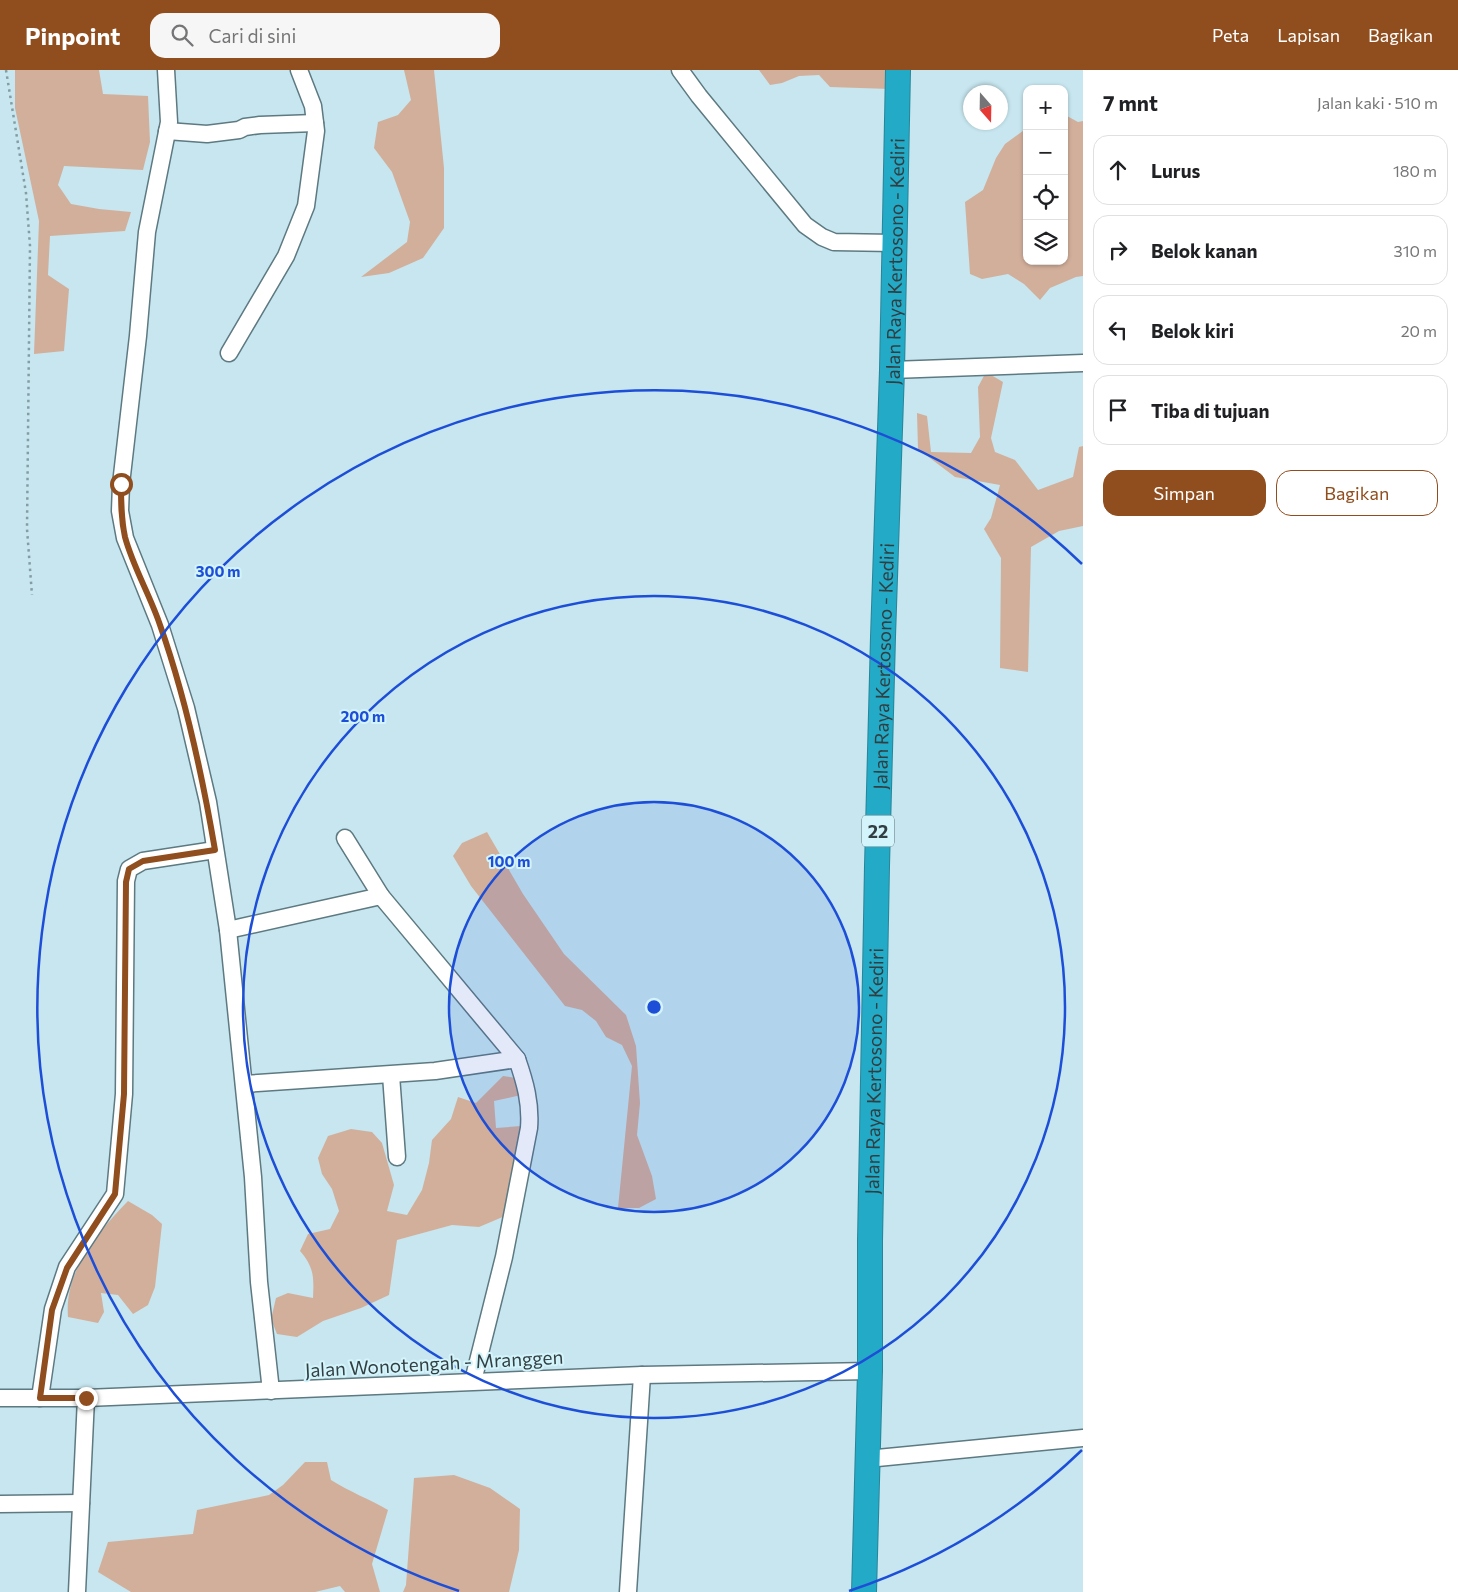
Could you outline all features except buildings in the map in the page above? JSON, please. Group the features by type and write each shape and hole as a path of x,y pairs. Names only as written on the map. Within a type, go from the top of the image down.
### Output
{"highway":[{"name":"Jalan Raya Kertosono - Kediri","path":"864,1592 870,1371 870,1232 878,826 892,370 898,70"}],"street":[{"path":"166,70 169,122 148,232 121,484 120,511 126,538 160,625 186,708 208,802 228,930 253,1177 260,1282 271,1391"},
{"path":"229,353 286,256 306,206 316,131 314,106 299,70"},
{"path":"680,70 705,104 805,225 822,237 834,242 894,243"},
{"path":"168,131 207,134 260,125 315,123"},
{"path":"892,370 1083,363"},
{"path":"345,838 381,896 517,1059 526,1084 530,1111 529,1128 504,1257 472,1381"},
{"path":"40,1398 52,1310 67,1268 115,1194 124,1094 126,882 129,869 143,861 215,850"},
{"path":"228,930 381,896"},
{"path":"244,1084 391,1075 517,1059"},
{"path":"391,1075 397,1157"},
{"name":"Jalan Wonotengah - Mranggen","path":"0,1398 86,1398 642,1375 870,1371"},
{"path":"628,1592 642,1375"},
{"path":"77,1592 86,1398"},
{"path":"867,1459 1083,1438"},
{"path":"0,1504 81,1503"}],"path":[{"path":"6,70 26,193 30,246 27,529 32,595"}],"shaded area":[{"path":"15,70 99,70 103,94 148,96 150,142 143,170 64,166 58,185 71,204 131,212 125,231 50,236 48,275 69,289 64,351 34,354 39,221 15,108"},
{"path":"404,70 434,70 444,168 444,228 423,258 389,273 361,277 407,242 410,222 392,172 374,148 378,122 398,115 411,100"},
{"path":"759,70 889,70 890,89 830,87 819,75 799,76 782,83 770,85"},
{"path":"1068,117 1078,122 1083,121 1083,276 1050,288 1040,300 1024,284 1008,274 982,279 970,274 965,202 983,190 996,158 1005,144 1023,131 1023,265 1068,265"},
{"path":"986,372 1003,382 991,438 995,452 1015,460 1038,490 1073,477 1079,447 1083,446 1083,526 1059,531 1031,547 1028,672 1000,668 1001,558 984,529 991,518 1000,485 955,477 918,449 917,413 927,416 931,452 971,453 980,437 978,387"},
{"path":"487,832 523,894 564,954 626,1015 636,1046 640,1103 637,1135 652,1176 656,1199 639,1208 618,1208 632,1066 622,1045 606,1037 596,1021 582,1010 565,1006 471,886 453,856 462,843"},
{"path":"503,1076 517,1078 521,1095 494,1101 496,1128 521,1126 518,1157 505,1216 479,1227 452,1225 397,1240 389,1295 361,1308 323,1321 297,1337 277,1334 271,1319 276,1298 288,1293 313,1298 311,1267 300,1251 308,1234 330,1229 339,1211 332,1189 322,1174 318,1158 328,1136 351,1129 372,1132 382,1143 394,1185 387,1211 407,1215 422,1190 429,1163 432,1140 451,1119 458,1097 476,1103"},
{"path":"128,1201 152,1215 162,1224 155,1287 148,1305 133,1314 118,1295 101,1293 104,1312 98,1323 68,1317 68,1300 77,1268 95,1239"},
{"path":"305,1462 327,1462 331,1480 388,1510 372,1564 380,1592 345,1592 340,1586 315,1592 131,1592 98,1572 108,1542 193,1534 197,1510 269,1495 283,1485"},
{"path":"454,1475 490,1488 520,1509 519,1550 509,1592 403,1592 406,1585 414,1478"}],"route":[{"path":"86,1398 40,1398 52,1310 67,1268 115,1194 124,1094 126,882 129,869 143,861 215,850 208,802 186,708 160,625 126,538 120,511 121,484"}]}
